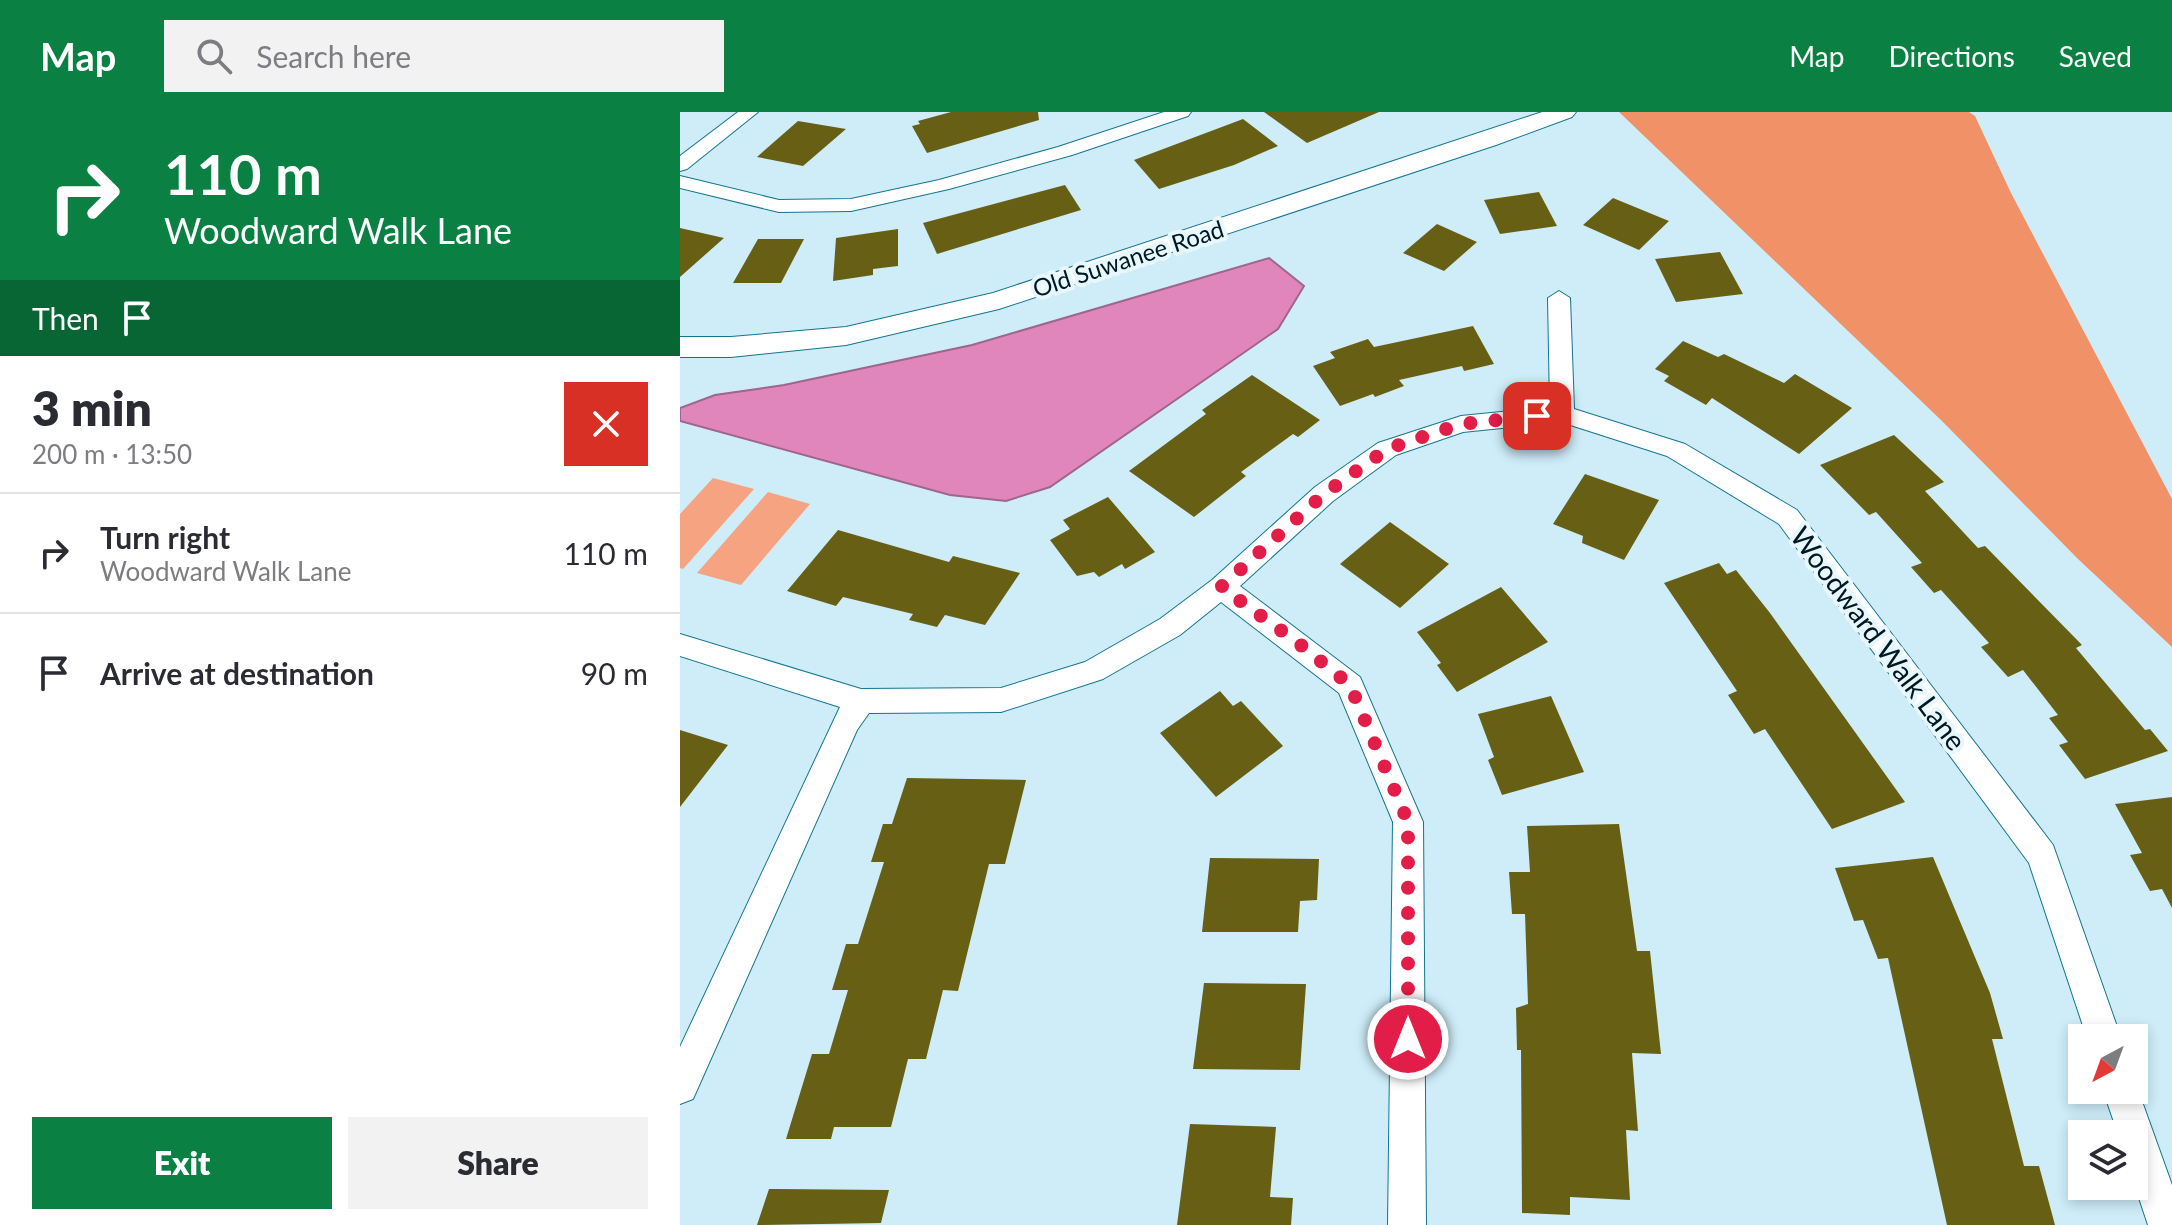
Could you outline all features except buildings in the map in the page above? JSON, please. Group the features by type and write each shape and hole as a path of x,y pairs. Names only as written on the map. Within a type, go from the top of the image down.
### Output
{"street":[{"path":"680,165 749,112"},
{"path":"680,182 779,206 851,205 942,185 1065,151 1182,112"},
{"name":"Old Suwanee Road","path":"680,347 731,347 846,336 999,300 1488,140 1564,112"},
{"path":"1559,298 1562,414"},
{"name":"Woodward Walk Lane","path":"680,645 861,701 1001,700 1093,671 1170,627 1221,587 1324,494 1387,449 1461,424 1562,414 1676,450 1788,517 2042,855 2099,1024"},
{"path":"1221,587 1350,685 1408,822 1407,1225"},
{"path":"680,1086 846,722 861,701"},
{"path":"2126,1104 2167,1225"}],"shaded area":[{"path":"1619,112 1969,112 1975,116 2011,193 2172,499 2172,647 2078,559 1942,421"},
{"path":"1269,258 1304,286 1278,329 1050,487 1006,501 950,495 680,421 680,408 715,395 784,385 972,345"},
{"path":"713,478 754,489 683,569 680,568 680,514"},
{"path":"768,492 810,504 741,585 697,573"}],"route":[{"path":"1408,1039 1408,822 1350,685 1221,587 1324,494 1387,449 1461,424 1537,416"}]}
